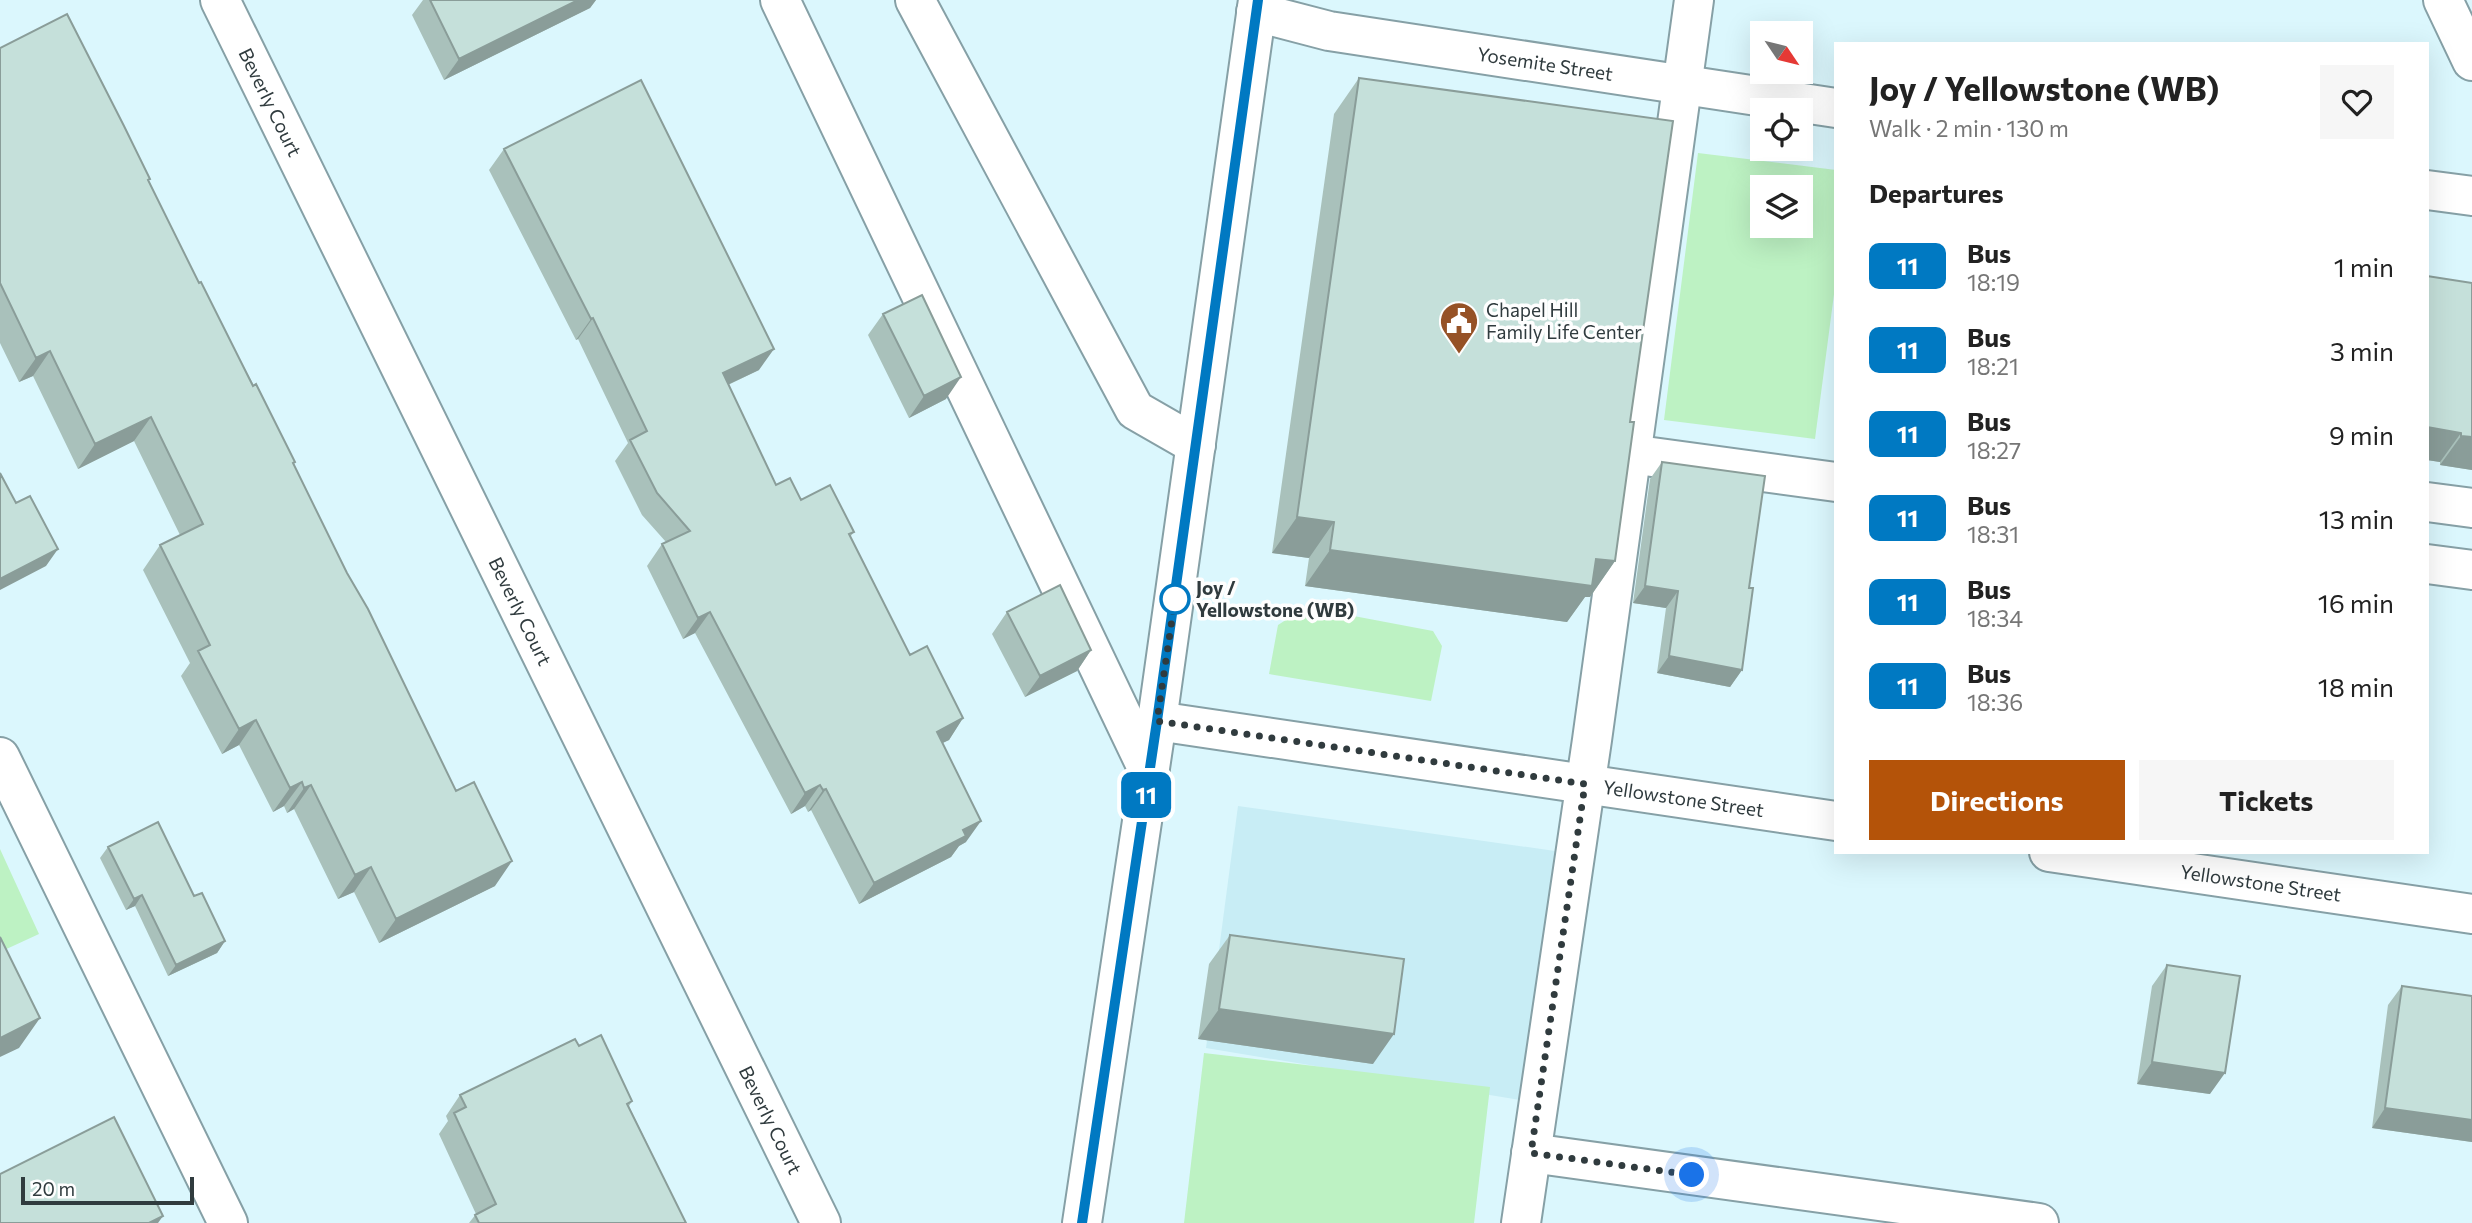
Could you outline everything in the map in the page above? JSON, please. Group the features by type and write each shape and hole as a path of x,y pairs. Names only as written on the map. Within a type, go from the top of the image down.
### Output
{"street":[{"name":"Beverly Court","path":"220,0 821,1223"},
{"path":"780,0 1150,774"},
{"path":"915,0 1135,410 1196,445"},
{"path":"1521,1223 1694,0"},
{"path":"2443,0 2472,61"},
{"path":"1082,1223 1150,774 1257,6"},
{"name":"Yosemite Street","path":"1257,6 1329,31 1834,108"},
{"path":"2429,190 2472,197"},
{"path":"1630,454 1834,482"},
{"path":"2429,502 2472,508"},
{"path":"2429,564 2472,570"},
{"name":"Yellowstone Street","path":"1157,721 1834,821"},
{"path":"0,757 228,1223"},
{"name":"Yellowstone Street","path":"2063,854 2472,914"},
{"path":"1531,1153 2039,1223"}],"shaded area":[{"path":"1238,806 1555,851 1520,1100 1206,1048"}],"green space":[{"path":"1698,153 1834,170 1834,294 1815,439 1664,420"},
{"path":"1306,607 1433,631 1442,646 1431,701 1269,674 1278,625"},
{"path":"0,849 39,934 0,952"},
{"path":"1204,1053 1490,1087 1474,1223 1184,1223"}],"building":[{"path":"430,0 578,0 459,59"},
{"path":"67,14 199,283 201,282 253,386 256,384 456,791 474,782 512,861 396,919 371,867 355,875 311,785 304,788 302,782 290,788 256,720 239,729 198,651 210,645 160,545 203,524 151,417 95,444 50,351 36,358 0,283 0,48"},
{"name":"Chapel Hill Family Life Center","path":"1359,78 1673,121 1630,422 1634,422 1615,561 1596,559 1592,586 1330,550 1334,522 1297,517"},
{"path":"641,80 774,349 723,373 776,485 790,478 801,500 830,485 854,532 849,534 910,655 927,646 963,718 937,732 981,821 963,830 966,836 874,883 826,789 823,790 820,785 805,793 710,612 698,618 662,544 690,531 657,493 630,440 647,431 593,318 591,319 504,149"},
{"path":"2429,276 2472,283 2472,437 2461,436 2461,433 2429,427"},
{"path":"922,295 961,377 924,396 883,314"},
{"path":"1662,462 1765,476 1749,588 1753,588 1742,670 1669,656 1678,591 1645,586"},
{"path":"0,473 16,503 30,496 58,549 0,579"},
{"path":"1060,585 1091,650 1040,676 1007,612"},
{"path":"158,822 194,896 202,893 225,941 176,965 142,895 134,899 108,847"},
{"path":"1230,935 1404,959 1394,1034 1219,1009"},
{"path":"0,937 40,1018 0,1038"},
{"path":"2167,965 2240,976 2225,1073 2152,1062"},
{"path":"2402,986 2472,996 2472,1120 2385,1108"},
{"path":"601,1035 632,1101 627,1104 686,1223 479,1223 475,1215 496,1204 454,1113 466,1107 460,1095 575,1039 579,1046"},
{"path":"114,1117 163,1216 149,1223 0,1223 0,1174"}],"bus line":[{"name":"11","path":"1082,1223 1157,721 1258,0"}],"place":[{"name":"Chapel Hill Family Life Center","path":"1459,355"},
{"name":"Joy / Yellowstone (WB)","path":"1175,599"}],"route":[{"path":"1175,599 1157,721 1585,784 1531,1153 1692,1175"}]}
